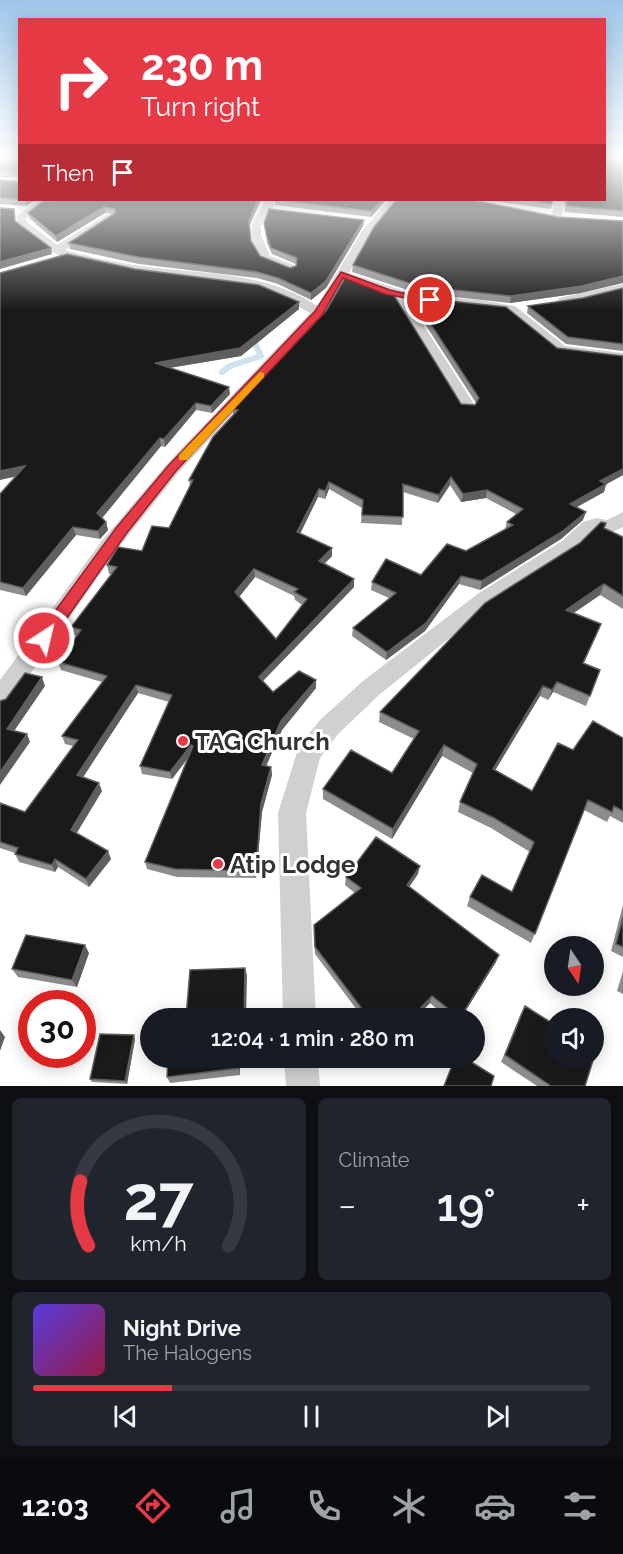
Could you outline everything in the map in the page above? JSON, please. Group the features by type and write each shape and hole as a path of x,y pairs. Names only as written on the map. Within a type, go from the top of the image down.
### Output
{"street":[{"path":"35,208 21,218 22,223 56,250 68,255 156,272 226,278 256,284 298,300 319,313"},
{"path":"269,208 259,216 255,228 265,258 291,268"},
{"path":"2,694 108,547 172,469 319,313 370,222 386,208"},
{"path":"558,218 559,208"},
{"path":"13,210 30,211"},
{"path":"56,250 110,217"},
{"path":"48,263 68,255"},
{"path":"341,274 398,295 510,309 528,307"},
{"path":"548,303 581,299 623,288"},
{"path":"398,295 468,407"},
{"path":"510,309 561,350 623,357"},
{"path":"299,1008 292,813 308,754 329,727 371,688 486,598 569,546 590,526 596,524 610,527 623,518"},
{"path":"302,1068 303,1086"}],"building":[{"path":"0,208 14,209 15,221 51,248 0,262"},
{"path":"35,208 103,208 56,236 28,213"},
{"path":"108,208 255,208 249,221 251,241 260,256 290,268 296,266 297,258 271,248 267,237 264,223 269,209 364,220 326,281 311,293 278,278 257,272 138,257 69,243 115,213 115,209"},
{"path":"343,208 374,208 371,211"},
{"path":"390,208 511,208 558,217 623,221 623,276 582,286 511,296 418,286 353,265 374,227"},
{"path":"586,208 623,208 623,211"},
{"path":"67,254 135,269 259,285 299,302 240,348 155,363 229,387 211,406 196,403 164,439 160,438 97,513 106,522 98,531 73,527 23,588 0,582 0,494 25,466 0,471 0,273"},
{"path":"346,276 392,292 461,404 475,405 479,398 413,297 506,307 557,348 623,356 623,469 600,481 606,484 570,504 586,512 563,531 482,581 461,576 426,623 387,652 353,628 396,593 372,582 386,559 421,575 447,544 466,551 513,525 507,522 523,509 487,490 463,494 451,477 439,495 403,484 403,517 362,515 363,500 329,482 325,491 319,489 297,532 332,548 319,561 354,579 259,677 273,692 299,671 316,680 281,721 262,765 271,767 261,804 256,871 175,869 145,862 193,746 191,745 170,772 140,766 172,695 136,685 77,775 99,783 71,830 108,851 86,879 55,859 52,865 15,854 18,848 0,842 0,803 25,812 78,740 62,736 107,676 58,662 81,630 71,627 117,567 107,565 118,547 142,551 152,526 169,528 193,480 189,480 213,437 238,410 233,409 326,311","holes":["254,569 298,589 294,592 307,599 276,639 235,592"]},
{"path":"623,288 623,344 568,337 528,306 583,298"},
{"path":"601,522 606,523 604,528 623,537 623,596 604,584 566,610 601,624 583,663 600,670 590,696 557,682 552,690 543,686 493,769 532,791 558,743 573,750 593,721 623,738 623,811 614,806 612,812 588,800 535,934 470,897 482,875 512,892 534,842 494,818 460,802 477,764 444,745 393,829 323,789 351,750 392,773 419,731 380,712 485,603 580,543"},
{"path":"25,673 42,677 7,729 27,734 0,772 0,701 6,699"},
{"path":"376,837 420,866 407,885 499,955 466,1008 447,1008 432,996 421,1008 361,1008 315,947 314,925 361,888 346,877"},
{"path":"623,917 623,947 616,944"},
{"path":"26,935 85,945 72,980 12,969"},
{"path":"245,968 244,1008 187,1008 190,970"},
{"path":"525,1006 544,1018 544,1068 591,1068 585,1086 551,1086 505,1055"},
{"path":"100,1034 134,1035 125,1081 90,1079 92,1068 96,1068 96,1052"},
{"path":"167,1068 239,1068 167,1077"},
{"path":"451,1068 481,1068 494,1076 491,1086 444,1086"}],"waterway":[{"path":"222,372 230,366 261,356 252,337"}],"slow traffic":[{"path":"183,457 260,375"}],"place":[{"name":"TAG Church","path":"183,741"},
{"name":"Atip Lodge","path":"218,864"}],"route":[{"path":"44,638 121,531 172,469 319,313 330,298 341,274 368,282 398,295 430,300"}]}
